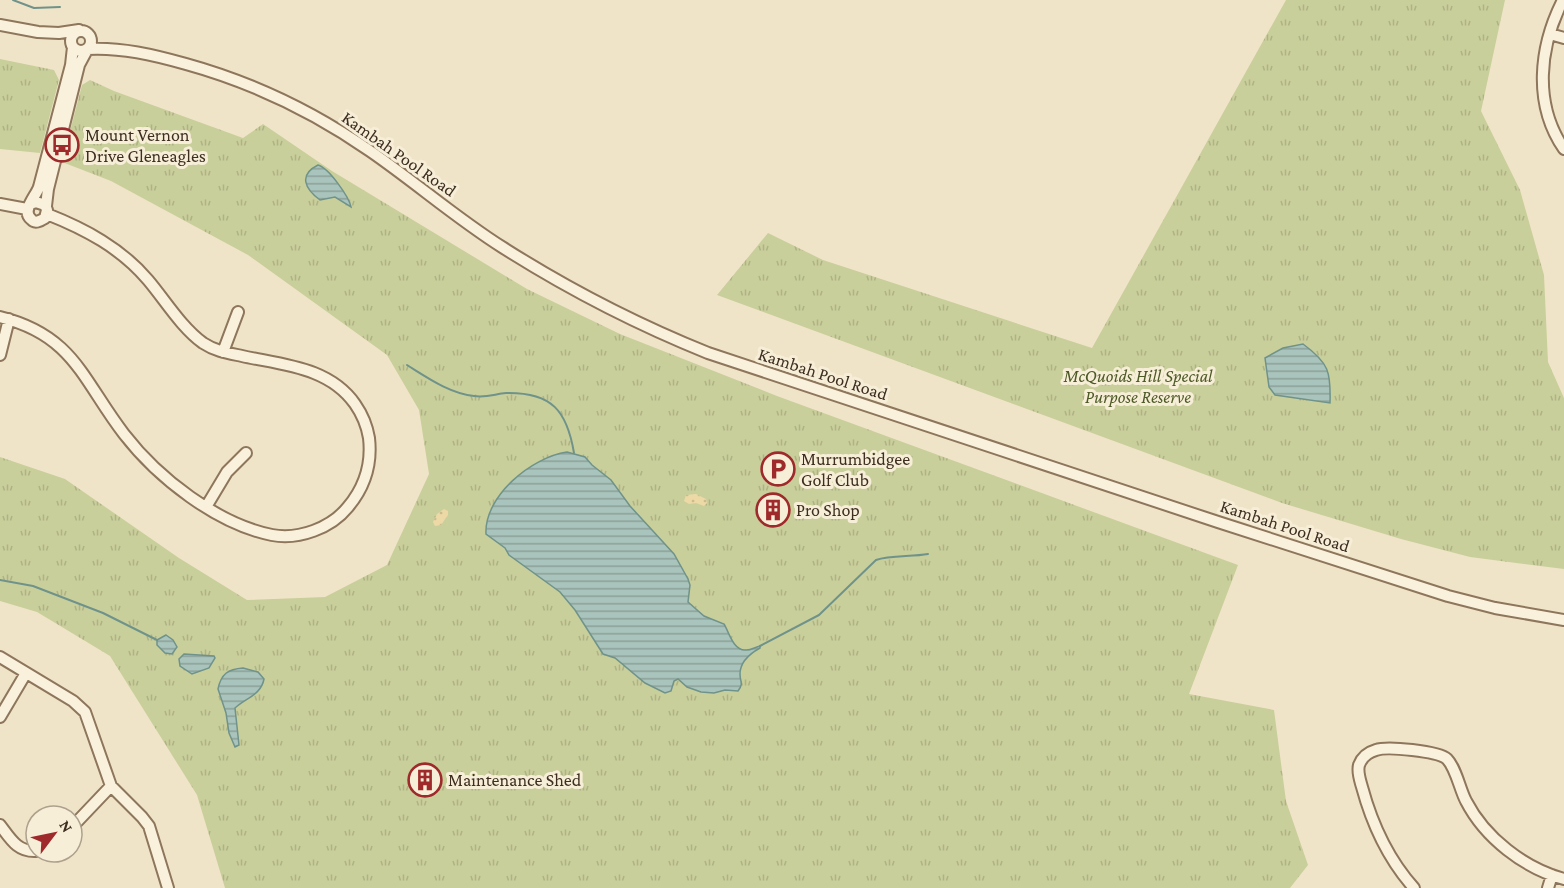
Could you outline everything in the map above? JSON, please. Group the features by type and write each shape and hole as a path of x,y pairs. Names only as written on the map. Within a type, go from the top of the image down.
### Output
{"street":[{"path":"1563,0 1550,34 1543,66 1545,104 1553,130 1564,149"},
{"name":"Kambah Pool Road","path":"0,25 38,32 84,32 122,49 175,61 213,73 296,107 361,145 479,232 546,275 620,314 708,353 1448,596 1503,610 1564,620"},
{"name":"Kambah Pool Road","path":"38,32 73,47"},
{"path":"84,32 92,41 79,65 46,194 46,210 42,220 33,221 28,216 29,207 39,189 71,65 73,47 71,38 74,33 84,32"},
{"path":"1550,34 1564,38"},
{"path":"73,47 78,51 87,50"},
{"name":"Kambah Pool Road","path":"87,50 122,49"},
{"path":"0,204 29,207 39,202 46,210 117,251 146,277 203,343 222,352 303,369 335,384 350,397 361,415 369,437 369,462 364,482 346,510 324,526 308,533 289,536 272,535 231,520 206,507 168,480 125,435 68,352 45,335 5,318 0,355"},
{"path":"222,352 238,312"},
{"path":"206,507 227,472 246,453"},
{"path":"0,657 73,701 85,712 111,786 149,826 168,888"},
{"path":"0,717 27,673"},
{"path":"1414,888 1390,856 1380,838 1358,774 1359,764 1363,758 1378,749 1437,754 1447,760 1466,801 1486,829 1511,853 1531,865 1564,879"},
{"path":"84,814 111,786"},
{"path":"0,825 18,847 24,849"},
{"path":"1548,888 1552,875"}],"green space":[{"name":"McQuoids Hill Special Purpose Reserve","path":"1286,0 1505,0 1481,111 1520,190 1544,275 1548,362 1564,398 1564,569 1470,557 1282,503 717,295 768,233 823,260 1092,348"},
{"path":"0,59 54,70 59,80 40,153 0,149"},
{"name":"Murrumbidgee Golf Club","path":"90,80 243,138 263,124 332,171 527,289 620,334 777,396 1238,565 1189,694 1274,710 1286,801 1308,865 1290,888 225,888 197,795 110,656 37,612 0,601 0,457 65,479 179,558 247,600 325,597 387,565 429,474 419,410 387,355 248,255 111,181 62,162 82,85"}],"sand":[{"path":"696,494 706,499 707,503 704,506 684,501 686,495"},
{"path":"444,509 448,511 448,515 441,525 435,526 433,522 437,514"}],"water":[{"path":"318,165 328,171 338,183 351,207 335,197 320,200 311,191 306,178 308,173"},
{"path":"1303,344 1318,357 1327,369 1330,403 1275,395 1269,387 1265,358 1283,348"},
{"path":"567,452 585,457 611,480 630,506 674,554 690,585 688,602 704,616 724,624 737,647 749,650 760,646 747,658 740,670 741,684 738,691 701,692 687,687 678,679 674,681 671,691 665,693 645,683 615,658 603,654 575,610 560,592 509,555 505,548 486,534 487,520 493,506 513,481 525,470 539,462 553,455"},
{"path":"166,635 177,647 172,654 165,653 157,645 157,640"},
{"path":"184,654 214,656 215,658 209,668 192,674 180,666 179,659"},
{"path":"243,668 258,672 264,679 256,693 235,708 239,745 235,747 229,733 226,713 218,689 226,673"}],"waterway":[{"path":"13,0 34,8 60,7"},
{"path":"407,365 456,392 483,397 506,393 522,394 546,400 562,415 574,453"},
{"path":"760,646 819,615 876,560 928,554"},
{"path":"0,580 33,586 103,613 157,640"}],"place":[{"name":"Mount Vernon Drive Gleneagles","path":"62,145"},
{"name":"Murrumbidgee Golf Club","path":"778,469"},
{"name":"Pro Shop","path":"773,510"},
{"name":"Maintenance Shed","path":"425,780"}]}
